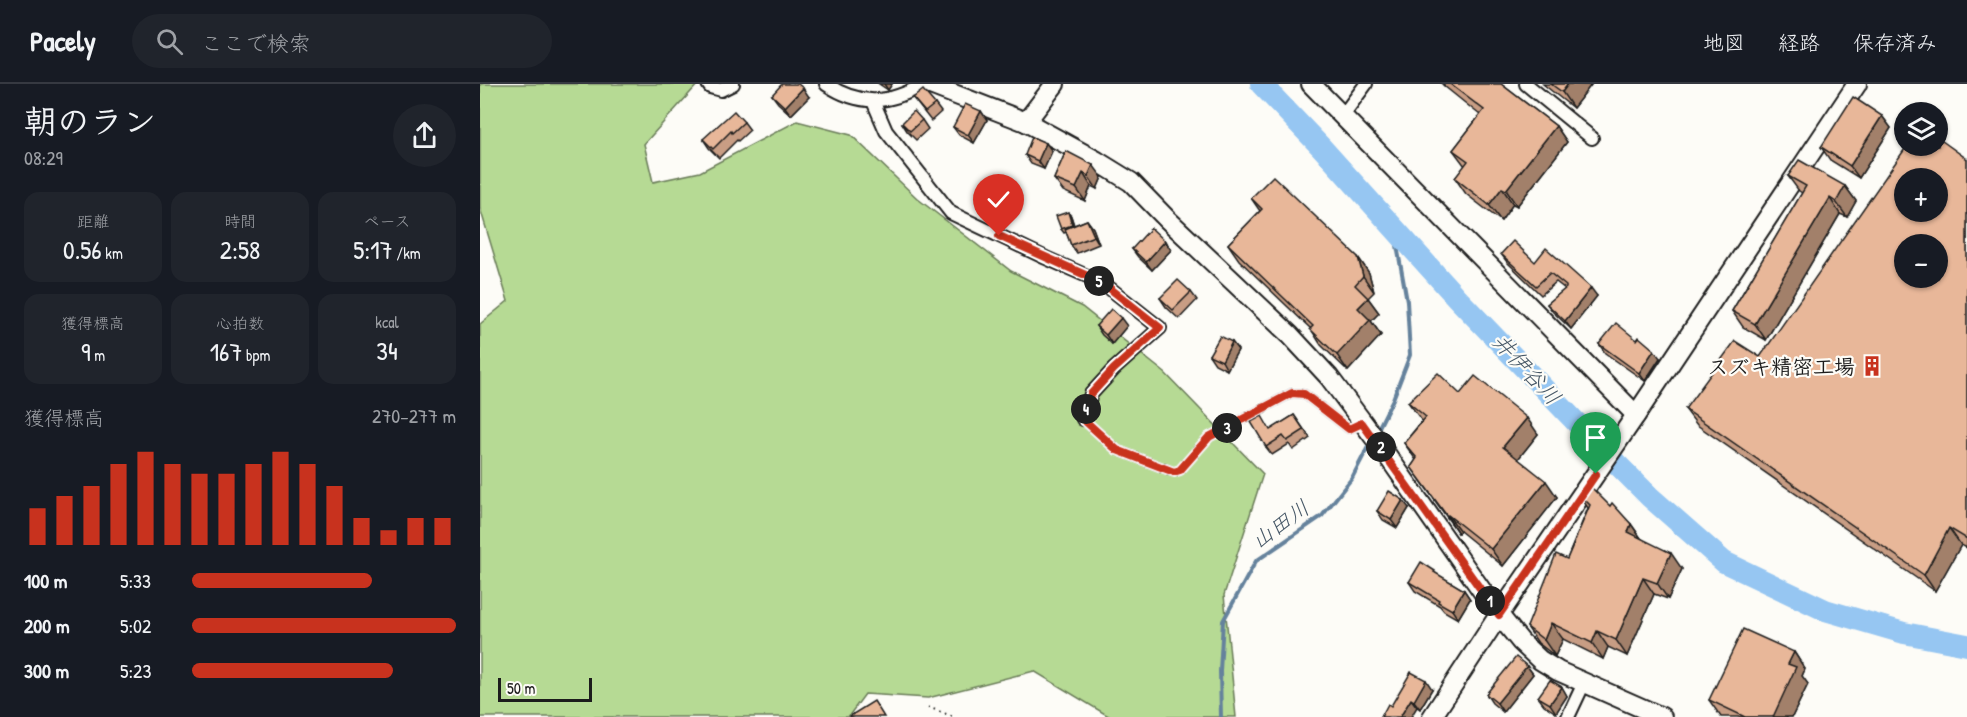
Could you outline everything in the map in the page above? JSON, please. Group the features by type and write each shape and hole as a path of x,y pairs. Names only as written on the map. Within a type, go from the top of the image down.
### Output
{"street":[{"path":"708,84 721,90 734,84"},
{"path":"826,84 837,91 873,101 907,94 926,84 1026,122 1131,182 1290,335 1329,377 1382,448 1499,615 1521,642 1540,660 1558,671 1662,717"},
{"path":"1026,122 1054,84"},
{"path":"1311,84 1343,115 1631,423"},
{"path":"1343,115 1366,84"},
{"path":"1526,84 1592,138"},
{"path":"1432,717 1631,423 1852,86"},
{"path":"873,101 886,131 951,213 1103,283 1160,328 1114,369 1091,394 1083,419"},
{"path":"1568,717 1584,683"}],"lane":[{"path":"1083,419 1117,450 1174,472 1180,470 1209,437 1292,393 1304,394 1349,429 1365,425"}],"path":[{"path":"928,707 954,717"}],"green space":[{"path":"480,84 698,84 644,144 653,182 700,172 797,121 851,135 918,199 1011,271 1082,307 1165,373 1263,474 1224,595 1236,717 1110,717 1034,671 928,698 865,694 848,717 480,717 480,324 508,301 480,208"}],"building":[{"path":"782,84 798,84 803,88 785,107 772,95"},
{"path":"1450,84 1501,84 1556,126 1506,190 1502,188 1489,205 1455,178 1468,161 1453,150 1484,110"},
{"path":"1551,84 1568,84 1562,92"},
{"path":"923,90 935,104 925,112 913,98"},
{"path":"1853,97 1882,116 1850,166 1821,147"},
{"path":"965,104 981,111 968,135 953,127"},
{"path":"734,111 744,122 713,149 703,139"},
{"path":"914,111 922,120 910,131 902,123"},
{"path":"1032,137 1046,143 1038,161 1025,155"},
{"name":"スズキ精密工場","path":"1948,145 1967,159 1967,539 1949,528 1924,575 1685,409 1735,341 1760,357 1900,156 1948,156"},
{"path":"1066,151 1093,165 1088,176 1083,173 1076,188 1054,179"},
{"path":"1799,160 1845,186 1836,202 1830,198 1755,324 1732,311 1806,186 1788,176"},
{"path":"1273,176 1358,257 1363,276 1355,285 1368,298 1358,308 1370,320 1337,355 1310,329 1313,326 1228,244 1262,209 1251,198"},
{"path":"1068,212 1072,225 1061,229 1056,216"},
{"path":"1087,220 1094,236 1071,245 1065,229"},
{"path":"1151,228 1165,241 1146,262 1132,249"},
{"path":"1513,241 1535,262 1546,248 1591,288 1565,321 1547,304 1566,286 1550,273 1536,286 1501,254"},
{"path":"1178,280 1191,292 1173,310 1160,298"},
{"path":"1111,309 1121,318 1106,335 1096,326"},
{"path":"1616,323 1637,340 1639,337 1654,350 1639,373 1599,344"},
{"path":"1220,336 1232,342 1222,361 1209,355"},
{"path":"1438,373 1460,394 1475,376 1527,418 1503,447 1546,481 1491,549 1447,516 1411,467 1417,458 1404,443 1426,417 1408,402"},
{"path":"1294,415 1304,430 1287,441 1283,436 1266,447 1251,422 1262,416 1270,430"},
{"path":"1588,484 1610,506 1612,503 1631,524 1628,532 1671,553 1657,583 1643,578 1616,640 1597,631 1592,643 1551,623 1544,640 1527,627 1556,554 1567,559 1590,505 1579,494"},
{"path":"1389,491 1403,500 1391,520 1377,511"},
{"path":"1421,562 1464,590 1452,610 1409,582"},
{"path":"1743,629 1794,652 1788,664 1796,667 1773,717 1745,717 1709,700"},
{"path":"1516,657 1527,666 1497,703 1486,694"},
{"path":"1411,672 1426,680 1414,701 1411,699 1400,717 1381,717 1388,704 1391,706"},
{"path":"1550,680 1562,687 1550,704 1538,697"},
{"path":"874,701 884,717 850,717 850,716"}],"waterway":[{"name":"井伊谷川","path":"1261,84 1457,298 1598,445 1650,497 1724,562 1825,610 1904,633 1967,645"},
{"name":"山田川","path":"1377,431 1393,399 1410,355 1407,301 1394,229"},
{"name":"山田川","path":"1221,717 1220,671 1223,621 1256,561 1322,516 1352,478 1370,443"}],"place":[{"name":"スズキ精密工場","path":"1872,366"}],"route":[{"path":"999,236 1103,283 1160,328 1114,369 1091,394 1083,419 1117,450 1174,472 1180,470 1209,437 1292,393 1304,394 1349,429 1362,423 1499,615 1596,474"}]}
